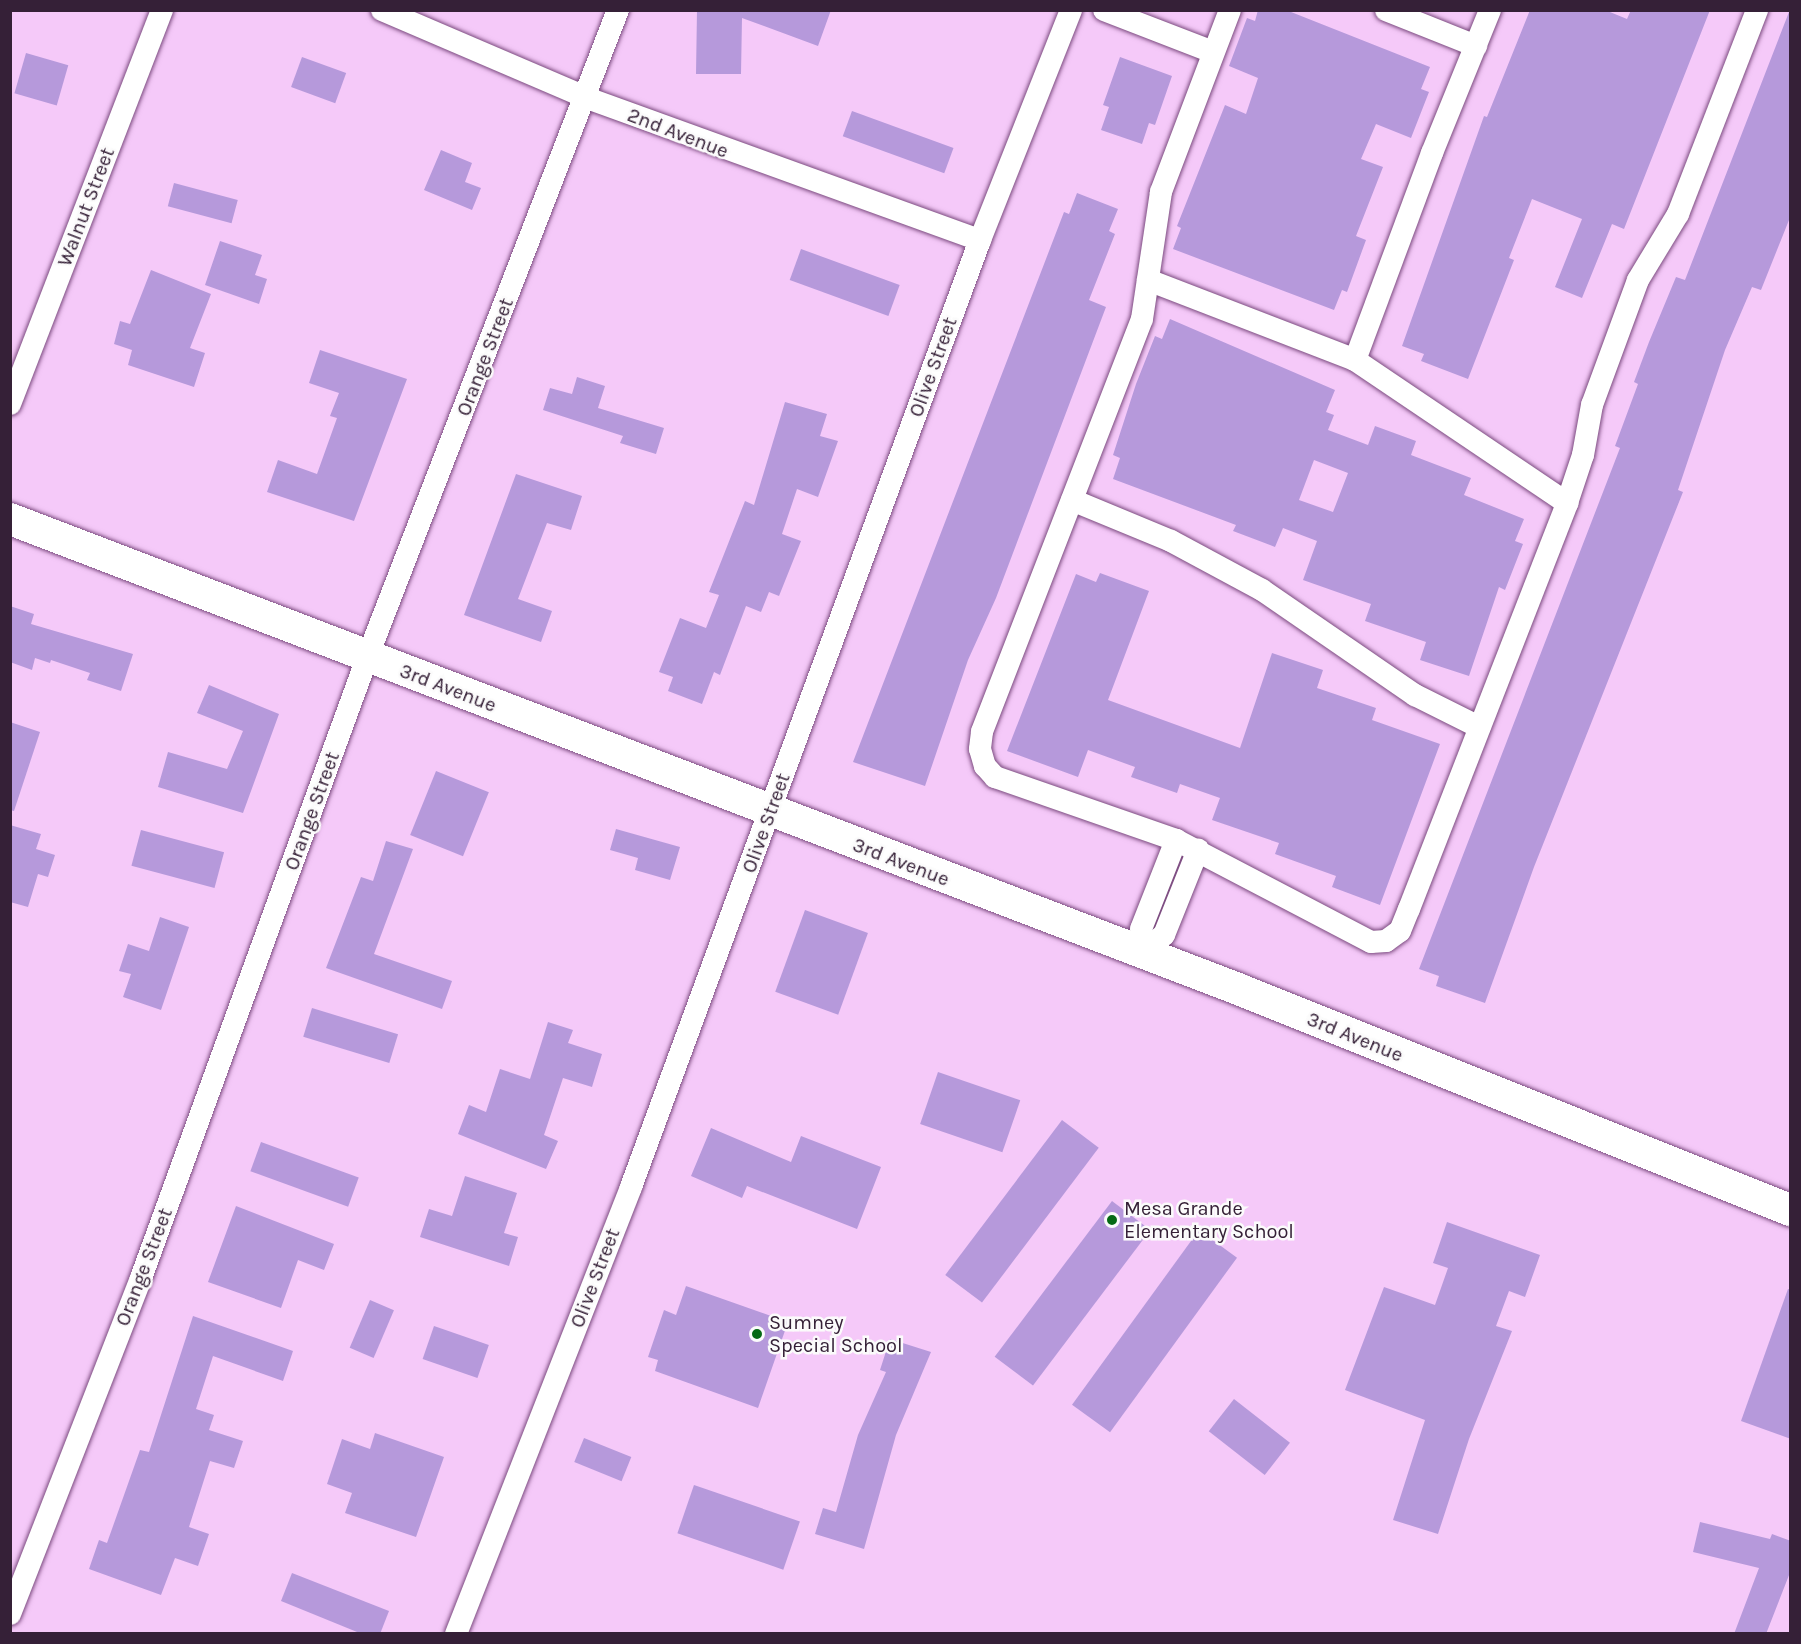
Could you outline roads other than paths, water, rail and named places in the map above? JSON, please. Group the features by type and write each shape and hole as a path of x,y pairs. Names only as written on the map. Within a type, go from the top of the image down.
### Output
{"street":[{"name":"Walnut Street","path":"10,404 162,10"},
{"name":"2nd Avenue","path":"382,10 587,98 980,240"},
{"name":"Orange Street","path":"10,1614 141,1278 367,658 587,98 618,10"},
{"name":"Olive Street","path":"456,1634 635,1176 980,240 1071,10"},
{"path":"1104,10 1213,52"},
{"path":"1230,10 1161,192 1142,319 982,732 980,750 985,766 995,777 1176,840 1351,935 1371,942 1386,941 1400,931 1567,503 1582,455 1592,405 1634,291 1678,214 1757,10"},
{"path":"1386,10 1476,46"},
{"path":"1355,360 1432,153 1490,10"},
{"path":"1148,280 1355,360 1567,503"},
{"path":"1072,500 1171,541 1262,590 1415,695 1479,727"},
{"name":"3rd Avenue","path":"10,519 367,658 1142,952 1791,1210"},
{"path":"1142,952 1141,929 1176,840"},
{"path":"1142,952 1164,934 1198,850"}],"place":[{"name":"Mesa Grande Elementary School","path":"1112,1220"},
{"name":"Sumney Special School","path":"757,1334"}]}
